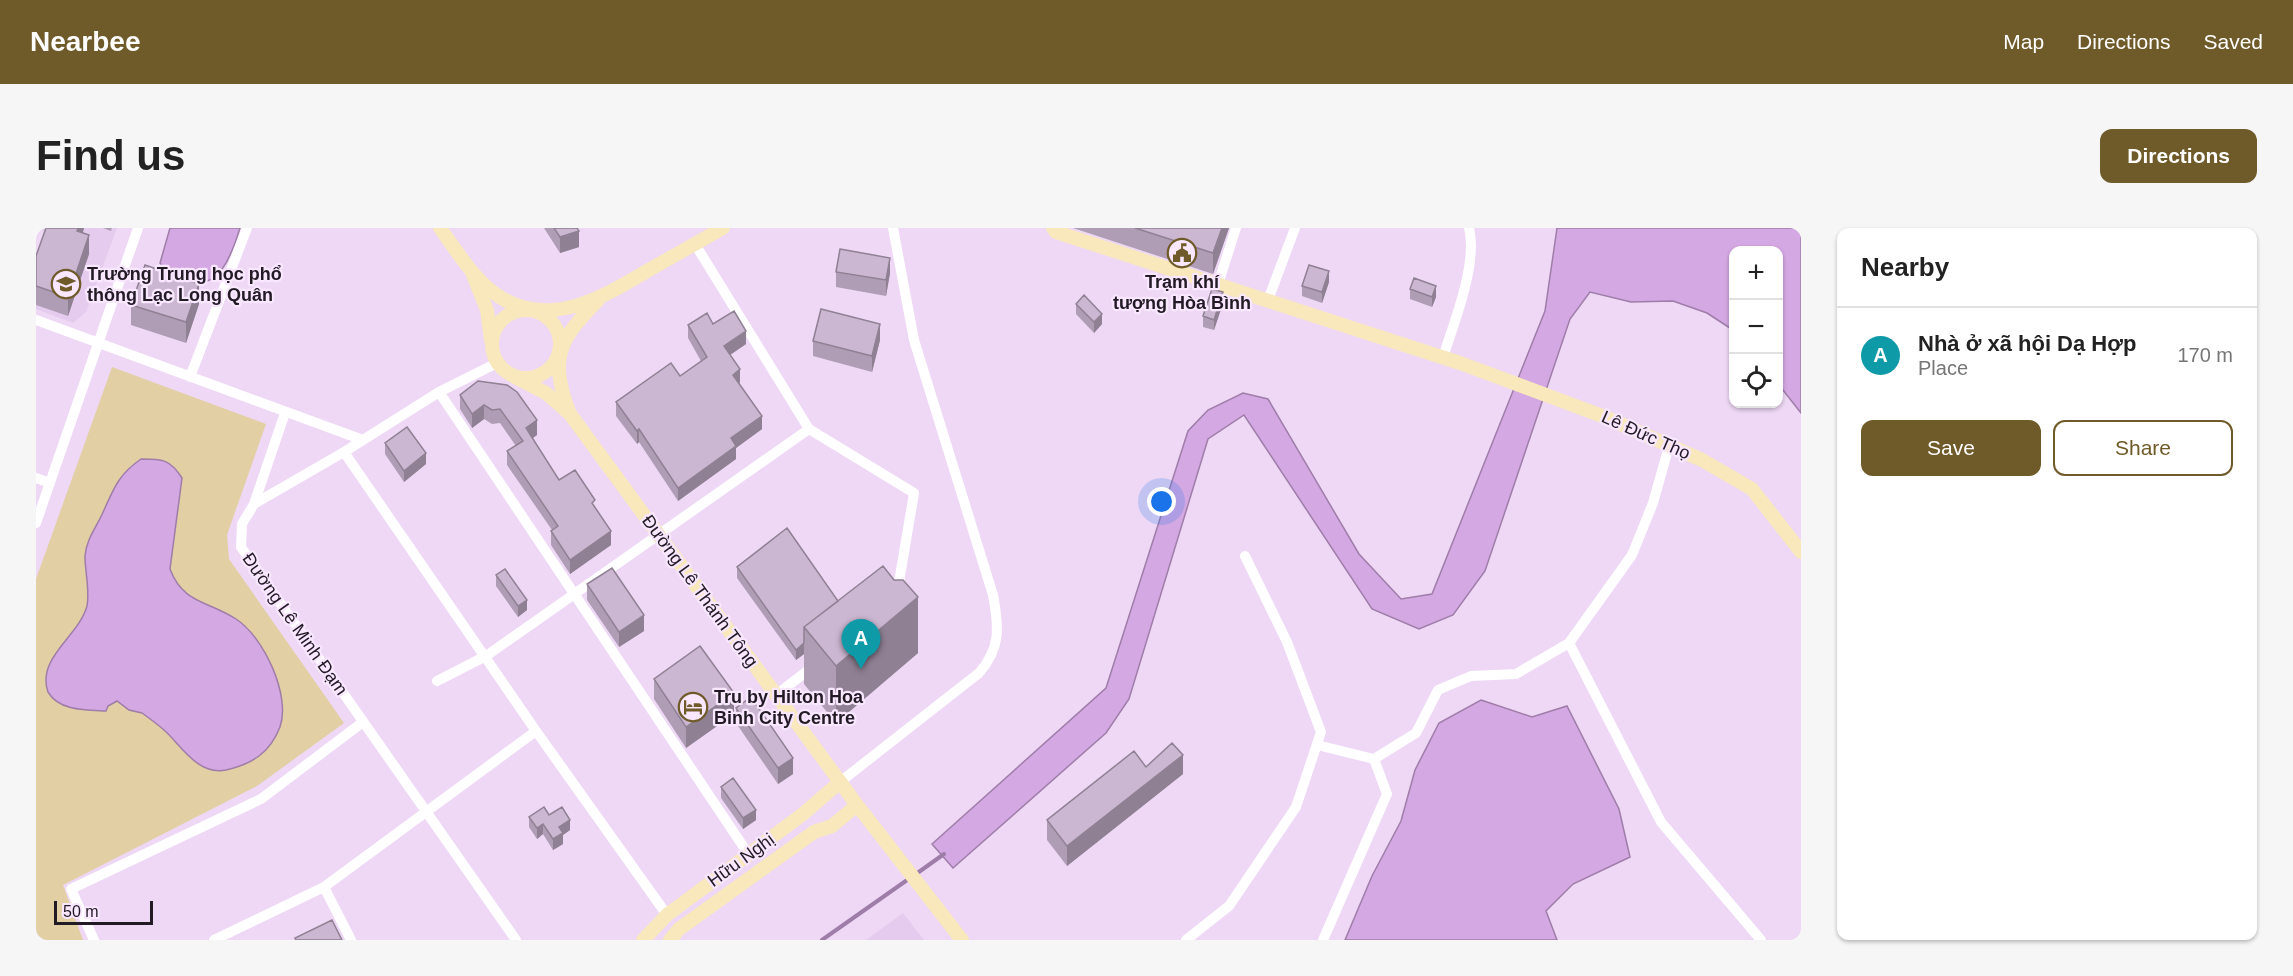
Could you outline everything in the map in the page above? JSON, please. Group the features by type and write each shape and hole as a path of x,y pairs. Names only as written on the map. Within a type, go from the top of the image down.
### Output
{"main road":[{"path":"440,228 472,273 487,310 497,363 515,377 537,377 547,371 574,325 600,298"},
{"path":"492,342 500,321 520,310 562,310 600,298 723,228"},
{"name":"Lê Đức Thọ","path":"1053,228 1056,232 1443,357 1605,417 1702,460 1752,489 1801,552"},
{"path":"472,273 502,298 550,321 556,330 559,352"},
{"name":"Đường Lê Thánh Tông","path":"559,352 559,384 570,414"},
{"name":"Đường Lê Thánh Tông","path":"515,377 546,393 570,414 857,805 962,940"},
{"name":"Hữu Nghị","path":"643,940 667,915 749,855 840,782"},
{"name":"Hữu Nghị","path":"670,940 699,915 814,832 832,826 857,805"}],"street":[{"path":"36,523 138,228"},
{"path":"190,377 247,228"},
{"path":"840,782 971,680 991,659 996,640 997,618 993,595 914,340 892,228"},
{"path":"1218,284 1236,228"},
{"path":"1268,300 1295,228"},
{"path":"1443,357 1464,295 1471,238 1469,228"},
{"path":"695,244 809,429 914,493 895,604"},
{"path":"36,320 363,440"},
{"path":"254,504 344,452 439,392 497,363"},
{"path":"439,392 749,855"},
{"name":"Đường Lê Minh Đạm","path":"285,413 254,504 242,524 240,547 516,940"},
{"path":"437,681 486,656 809,429"},
{"path":"1317,745 1374,759 1416,733 1438,690 1471,676 1516,674 1569,642 1632,555 1653,503 1669,446"},
{"path":"344,452 536,731 667,915"},
{"path":"36,478 50,483"},
{"path":"1186,940 1229,906 1296,807 1321,732 1287,642 1245,556"},
{"path":"1569,642 1661,822 1761,940"},
{"path":"776,695 822,660"},
{"path":"94,940 71,889 261,799 363,722"},
{"path":"214,940 226,938 324,886 427,813 536,731"},
{"path":"1323,940 1387,794 1374,759"},
{"path":"324,886 351,940"}],"shaded area":[{"name":"Trường Trung học phổ thông Lạc Long Quân","path":"36,228 117,228 86,312 73,323 36,309 36,259 46,232"},
{"path":"170,228 240,228 223,268 208,281 198,283 186,282 174,277 160,263"},
{"path":"1557,228 1801,228 1801,413 1783,390 1783,246 1729,246 1729,327 1707,313 1673,301 1631,302 1590,292 1570,319 1485,571 1453,615 1419,629 1372,609 1244,415 1208,439 1129,699 1106,733 953,868 932,844 1106,688 1188,431 1208,410 1243,393 1268,399 1359,554 1401,599 1432,594 1545,311"},
{"path":"112,367 266,424 227,535 229,559 344,723 257,786 63,885 83,940 36,940 36,579"},
{"path":"141,459 165,461 182,478 170,569 175,580 189,595 226,613 246,628 265,653 278,684 282,700 282,714 276,736 271,744 252,761 226,770 216,771 199,764 153,721 142,713 129,710 117,701 108,706 106,711 82,710 59,703 48,692 46,680 48,668 60,647 83,617 87,606 85,556 90,538 118,482 127,470"},
{"path":"1481,700 1532,717 1567,706 1619,809 1630,857 1573,884 1546,911 1557,940 1345,940 1372,876 1401,821 1415,770 1439,723"},
{"path":"903,913 924,940 866,940"}],"building":[{"path":"46,228 78,228 77,231 89,235 68,297 36,286 36,256"},
{"path":"554,228 577,228 579,231 560,237"},
{"path":"1135,228 1222,228 1213,253"},
{"path":"840,249 890,258 886,280 836,272"},
{"path":"145,265 199,284 186,322 131,305"},
{"path":"1309,265 1329,271 1322,292 1302,286"},
{"path":"1414,278 1436,286 1432,297 1410,289"},
{"path":"1212,289 1223,292 1214,320 1203,316"},
{"path":"1084,295 1102,314 1094,322 1076,304"},
{"path":"821,309 880,324 872,356 813,341"},
{"path":"734,311 746,331 724,346 740,369 733,375 762,416 731,438 736,446 678,488 639,429 637,431 616,402 671,363 680,376 707,357 688,325 707,313 713,324"},
{"path":"478,381 507,385 517,392 537,420 526,428 559,480 575,470 595,500 592,503 611,531 570,560 551,531 558,526 507,451 523,441 500,409 492,410 484,405 472,414 460,395"},
{"path":"407,427 426,453 404,471 385,443"},
{"path":"787,528 838,601 804,627 804,643 796,650 737,567"},
{"path":"883,566 894,580 903,580 918,597 836,666 804,627"},
{"path":"612,568 644,615 619,632 587,584"},
{"path":"505,569 527,600 518,606 496,575"},
{"path":"700,646 734,693 686,727 654,679"},
{"path":"751,697 793,758 778,768 736,708"},
{"path":"1172,743 1183,755 1067,846 1047,820 1134,751 1146,767"},
{"path":"733,778 756,810 743,818 721,787"},
{"path":"544,807 549,815 562,807 570,820 559,827 563,833 553,839 543,824 537,828 529,817"},
{"path":"332,920 342,940 296,940 295,938"}],"waterway":[{"path":"916,874 944,854"},
{"path":"822,940 910,878"}],"place":[{"name":"Trạm khí tượng Hòa Bình","path":"1182,253"},
{"name":"Trường Trung học phổ thông Lạc Long Quân","path":"66,284"},
{"name":"Nhà ở xã hội Dạ Hợp","path":"861,669"},
{"name":"Tru by Hilton Hoa Binh City Centre","path":"693,707"}]}
